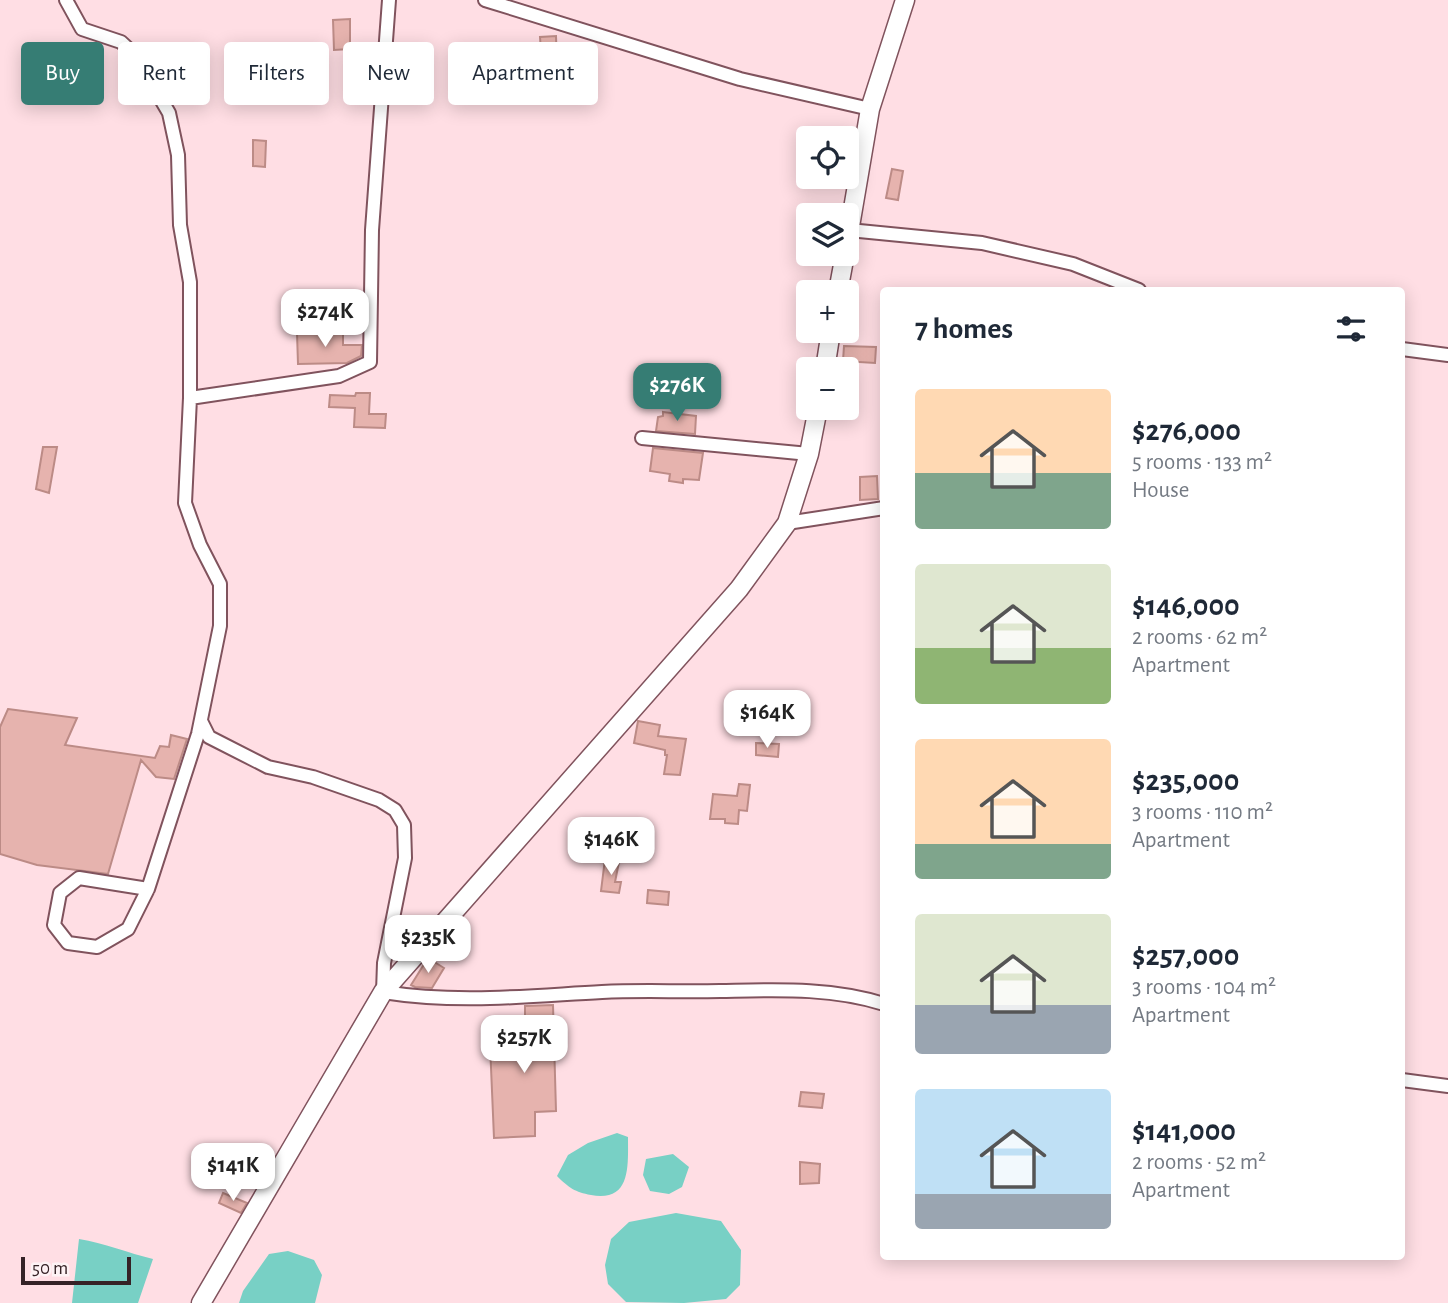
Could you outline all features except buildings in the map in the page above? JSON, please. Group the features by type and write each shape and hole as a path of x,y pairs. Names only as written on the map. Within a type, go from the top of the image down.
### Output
{"main road":[{"path":"854,203 870,109 905,0"},
{"path":"201,1303 383,992 739,589 787,523 809,454 816,420"}],"street":[{"path":"66,0 82,29 121,42 135,55 169,113 178,155 180,225 190,282 190,398 185,503 200,545 220,584 220,626 201,720 148,889 128,929 97,947 68,943 54,925 60,893 79,878 148,889"},
{"path":"190,398 339,376 370,362 372,230 389,0"},
{"path":"485,0 740,79 870,109"},
{"path":"859,237 982,243 1073,264 1131,287"},
{"path":"1405,349 1448,355"},
{"path":"642,438 809,454"},
{"path":"787,523 880,509"},
{"path":"201,720 209,737 268,767 313,777 379,800 395,810 404,825 405,858 384,963 383,992 424,998 463,999 606,992 787,988 880,1003"},
{"path":"1405,1080 1448,1086"}],"water":[{"path":"617,1133 628,1137 628,1160 624,1180 614,1193 604,1196 591,1195 569,1186 557,1176 568,1155 588,1143"},
{"path":"673,1154 689,1167 682,1187 669,1194 650,1191 643,1175 646,1159"},
{"path":"676,1213 721,1221 741,1250 740,1285 726,1299 684,1303 626,1302 608,1284 605,1265 611,1239 629,1222"},
{"path":"79,1239 153,1259 138,1303 72,1303"},
{"path":"288,1251 314,1260 322,1275 315,1303 239,1303 243,1291 269,1254"}]}
